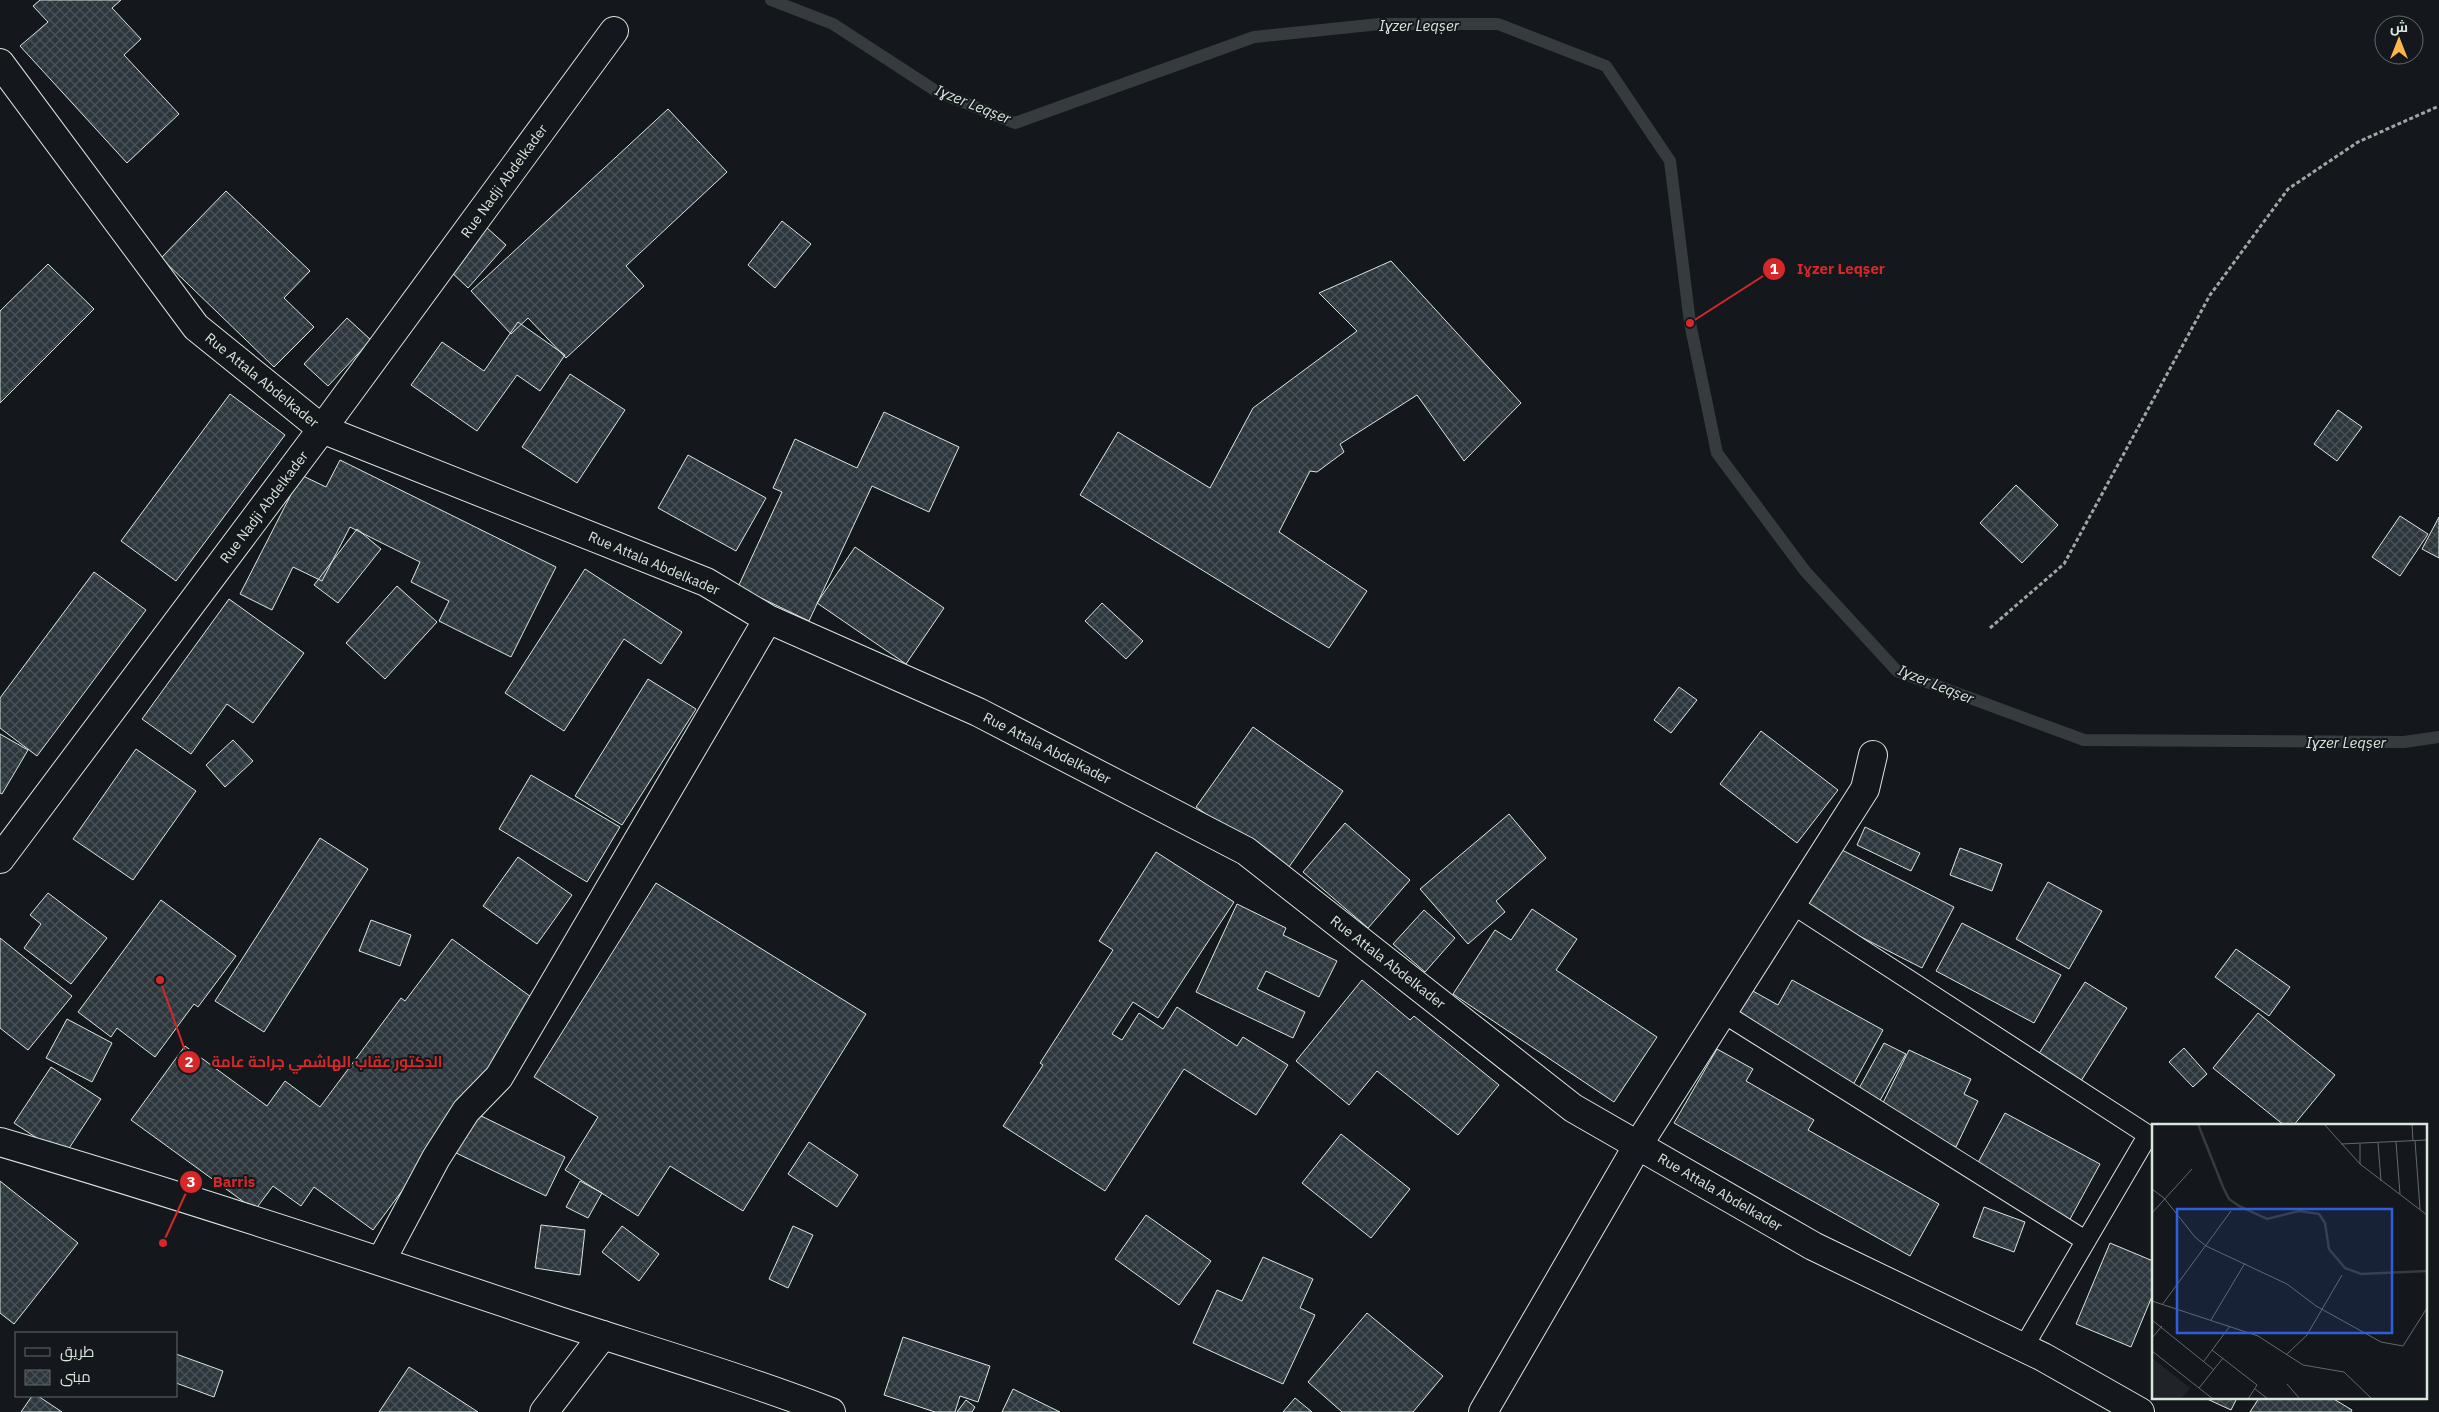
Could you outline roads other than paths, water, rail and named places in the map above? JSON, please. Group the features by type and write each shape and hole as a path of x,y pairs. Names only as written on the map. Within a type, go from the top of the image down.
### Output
{"street":[{"name":"Rue Nadji Abdelkader","path":"0,859 322,429 614,31"},
{"name":"Rue Attala Abdelkader","path":"0,63 196,327 322,429 706,582 768,619 978,712 1246,851 1573,1108 1813,1246 2043,1357 2140,1412"},
{"path":"381,1261 436,1158 466,1110 499,1077 768,619"},
{"path":"1484,1412 1638,1145 1866,789 1873,755"},
{"path":"0,1142 134,1181 381,1261 603,1335 759,1384 830,1412"},
{"path":"544,1412 603,1335"}],"lane":[{"path":"1792,904 2148,1136 2023,1348"},
{"path":"1723,1013 2086,1241"}],"waterway":[{"name":"Iɣzer Leqṣer","path":"771,0 833,24 936,91 1015,123 1254,37 1380,24 1498,24 1606,66 1670,161 1690,323 1717,453 1805,571 1897,671 2084,740 2404,742 2439,737"}],"place":[{"name":"Iɣzer Leqṣer","path":"1690,323"},
{"name":"الدكتور عقاب الهاشمي جراحة عامة","path":"160,980"},
{"name":"Barris","path":"163,1243"}]}
